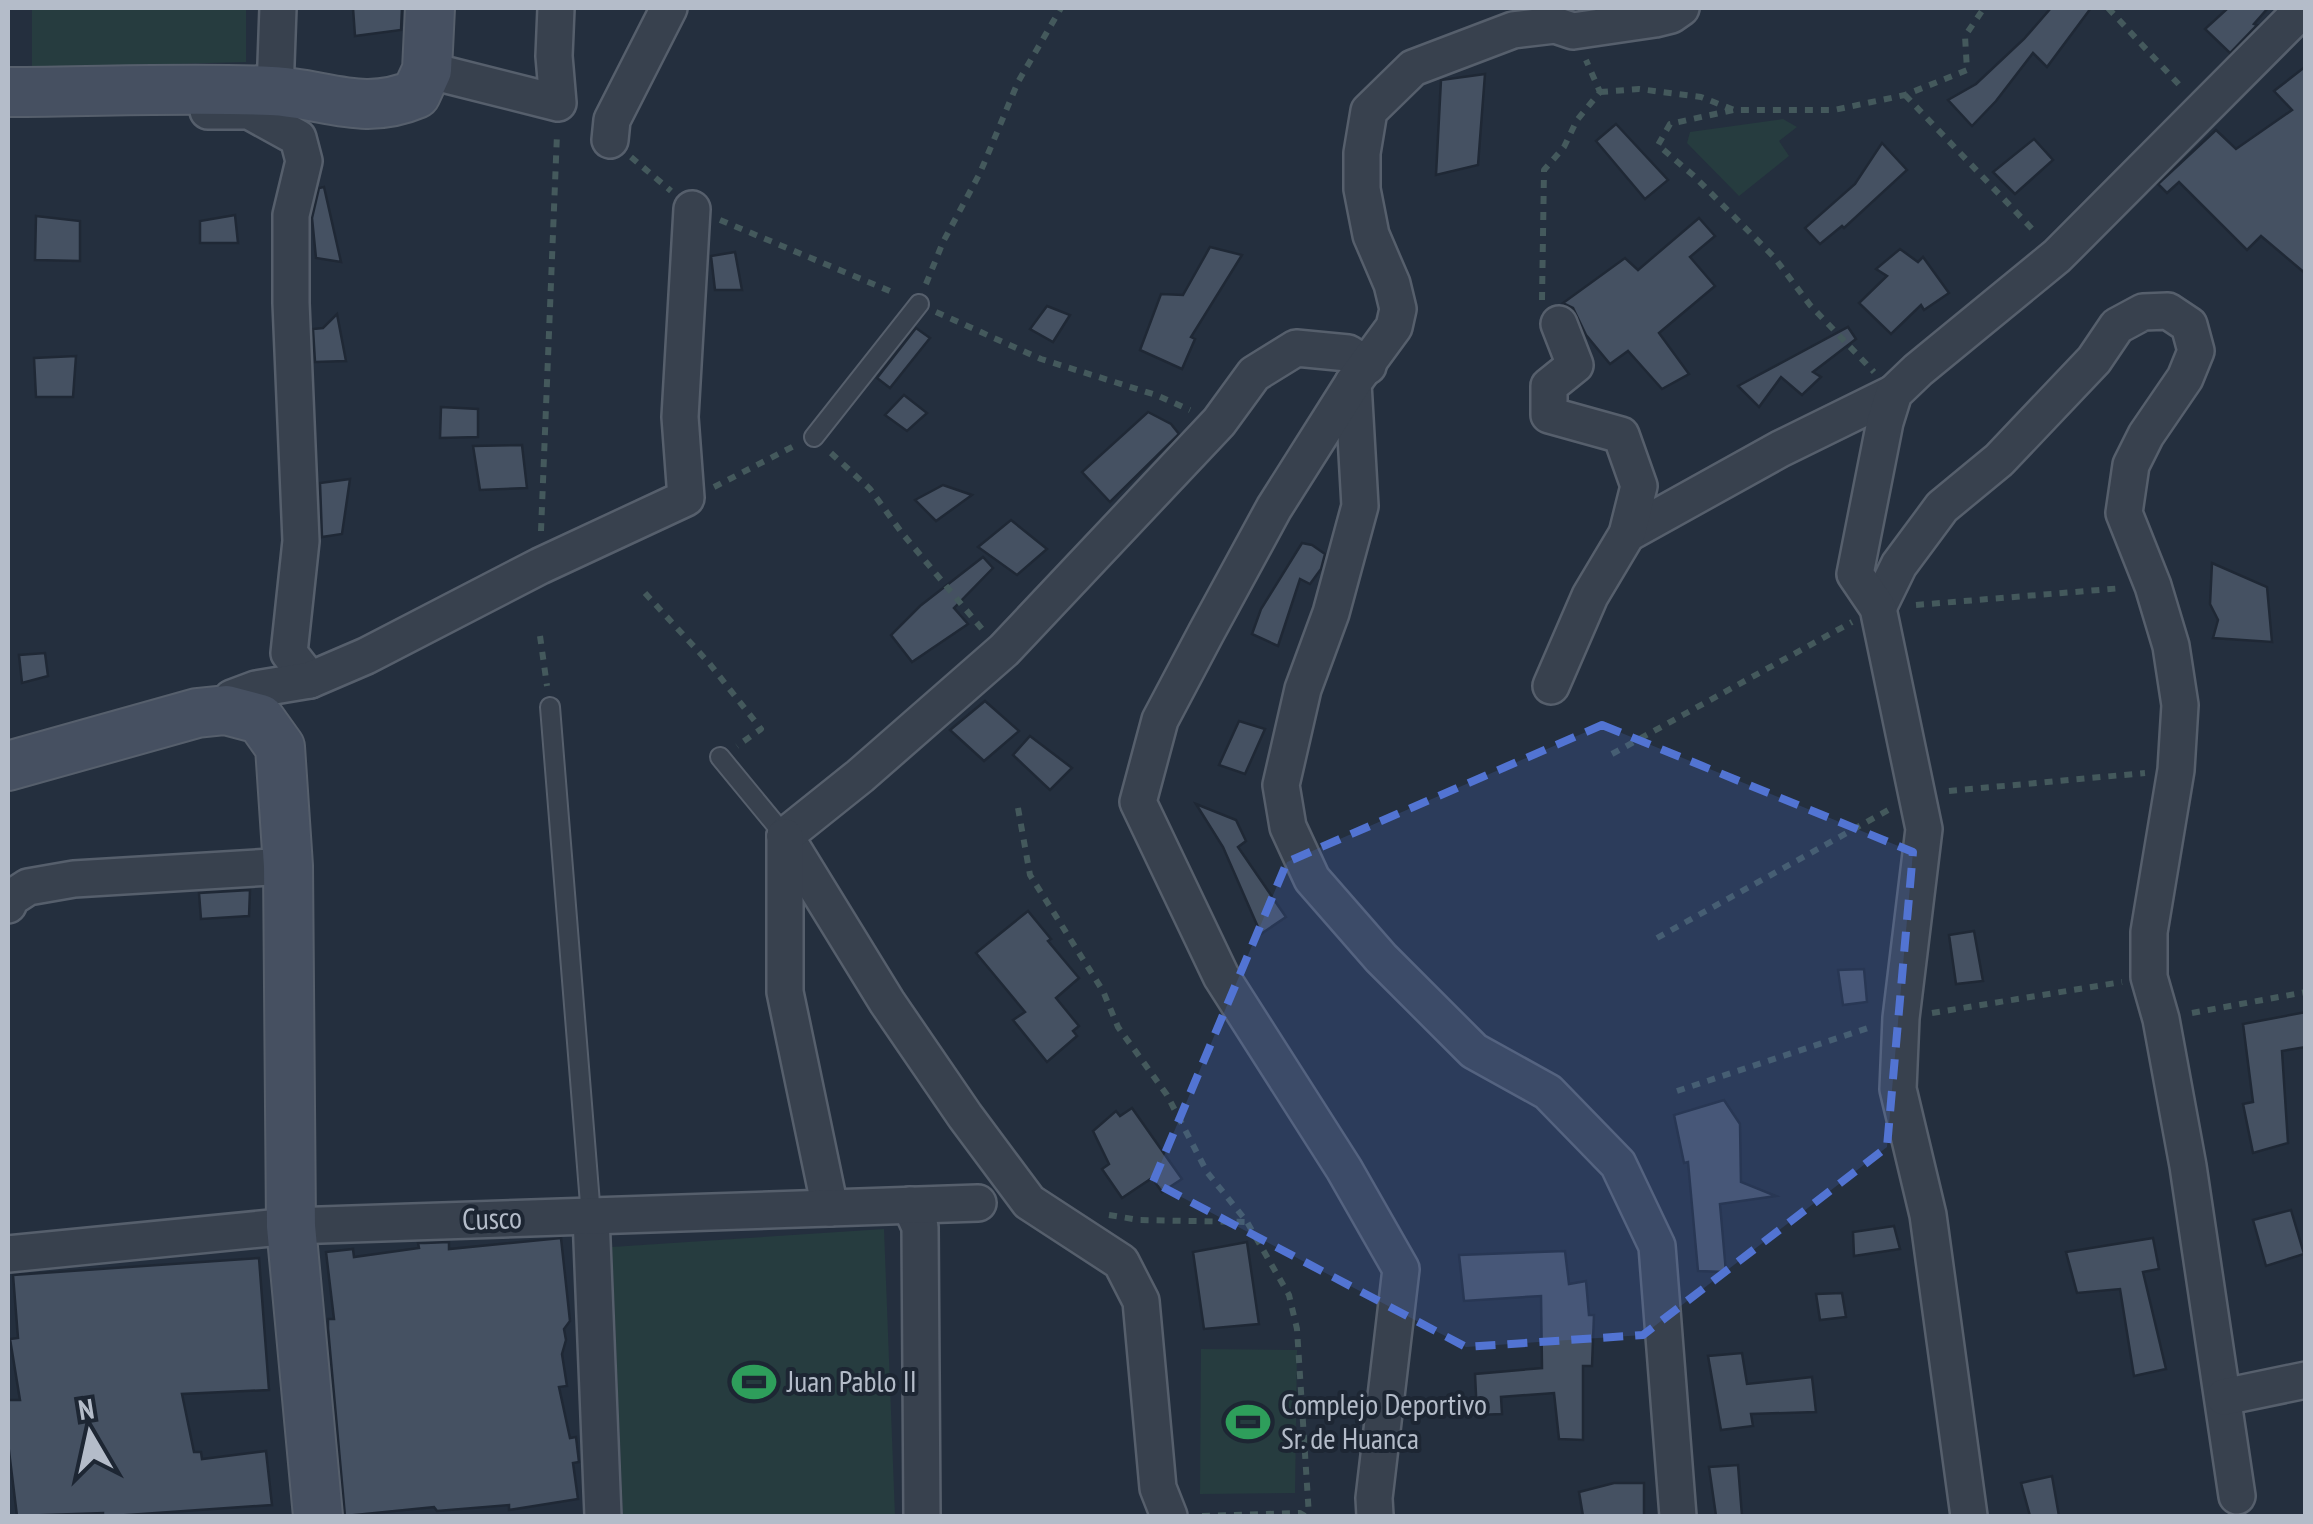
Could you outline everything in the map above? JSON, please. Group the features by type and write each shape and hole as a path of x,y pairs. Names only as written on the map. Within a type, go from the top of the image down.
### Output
{"street":[{"path":"275,90 278,8"},
{"path":"8,92 275,90 340,104 395,103 416,94 427,70 430,8"},
{"path":"427,70 558,103 554,56 556,8"},
{"path":"610,140 612,120 669,8"},
{"path":"1627,534 1780,449 1894,393 2058,256 2200,108 2304,8"},
{"path":"1375,1516 1401,1269 1344,1169 1221,976 1138,802 1160,720 1274,508 1356,367 1394,327 1398,309 1371,235 1362,189 1362,154 1370,111 1413,68 1513,30 1555,25 1573,31 1676,11"},
{"path":"198,92 198,105 204,111 249,111 298,138 304,161 291,215 301,542 288,653 310,680"},
{"path":"226,710 232,698 256,688 310,680 366,656 540,566 686,498 680,417 692,209"},
{"path":"1878,608 1899,566 1942,507 2000,460 2094,360 2117,326 2143,312 2168,311 2189,325 2196,351 2186,378 2131,465 2124,512 2162,616 2180,705 2176,770 2149,932 2149,977 2161,1019 2188,1166 2236,1496"},
{"path":"1551,686 1590,596 1627,534 1638,486 1621,435 1548,415 1548,386 1575,366 1558,324"},
{"path":"785,836 1004,650 1219,422 1254,374 1296,348 1356,367"},
{"path":"1356,367 1360,506 1331,613 1303,689 1281,785 1288,827 1312,879 1381,958 1474,1051 1548,1092 1618,1164 1657,1246 1678,1516"},
{"path":"1894,393 1855,574 1878,608 1924,829 1901,1018 1898,1089 1928,1215 1969,1516"},
{"path":"8,766 196,713 226,710 260,719 280,747 288,866 292,1226 318,1516"},
{"path":"785,836 786,992 830,1208"},
{"path":"785,836 887,1002 964,1116 1029,1202 1121,1262 1140,1301 1158,1488 1169,1516"},
{"path":"8,905 10,898 28,886 74,879 288,866"},
{"name":"Cusco","path":"8,1254 292,1226 978,1203"},
{"path":"910,1205 920,1227 922,1516"},
{"path":"591,1216 603,1516"},
{"path":"2224,1397 2306,1380"}],"lane":[{"path":"814,437 918,304"},
{"path":"550,707 591,1216"},
{"path":"720,757 785,836"}],"path":[{"path":"918,304 1018,82 1062,8"},
{"path":"1894,393 1810,304 1774,257 1658,144 1670,124 1734,110 1834,110 1904,95 1966,70 1965,36 1984,8"},
{"path":"2108,8 2200,108"},
{"path":"1573,31 1600,92"},
{"path":"1558,324 1540,298 1544,170 1564,148 1577,120 1600,92 1640,88 1701,97 1734,110"},
{"path":"1904,95 2058,256"},
{"path":"540,566 558,103"},
{"path":"610,140 692,209 1041,358 1156,395 1219,422"},
{"path":"686,498 814,437 870,489 950,592 1004,650"},
{"path":"644,593 710,663 761,730 720,757"},
{"path":"540,636 550,707"},
{"path":"1018,808 1030,875 1103,992 1118,1028 1167,1095 1207,1172 1247,1222 1289,1296 1297,1329 1308,1516 1202,1516"},
{"path":"2161,1019 2306,992"}],"highlighted area":[{"path":"1602,725 1913,852 1887,1147 1643,1335 1466,1347 1153,1182 1287,862"}],"green space":[{"path":"32,8 246,8 246,62 32,68"},
{"path":"1783,119 1797,127 1779,141 1789,156 1739,196 1687,143 1690,132"},
{"name":"Juan Pablo II","path":"884,1229 895,1516 623,1516 612,1247"},
{"name":"Complejo Deportivo Sr. de Huanca","path":"1201,1349 1297,1350 1295,1493 1200,1494"}],"building":[{"path":"353,8 402,8 401,30 355,36"},
{"path":"2051,8 2091,8 2047,67 2033,53 1972,126 1948,100 1976,84"},
{"path":"2228,8 2268,8 2230,53 2205,29"},
{"path":"2306,66 2306,274 2261,236 2247,250 2179,182 2167,193 2158,184 2216,130 2236,149 2292,110 2274,91"},
{"path":"1485,74 1478,165 1436,175 1441,80"},
{"path":"1616,124 1668,180 1645,199 1596,141"},
{"path":"2034,139 2053,160 2015,194 1993,172"},
{"path":"1882,143 1907,170 1844,228 1820,244 1805,228 1855,184"},
{"path":"324,187 341,262 316,258 312,218 319,188"},
{"path":"235,215 238,243 200,243 200,221"},
{"path":"36,216 80,221 80,261 35,260"},
{"path":"1699,218 1715,236 1690,257 1715,286 1659,333 1689,374 1662,389 1628,351 1610,364 1586,335 1573,308 1563,303 1625,258 1638,270"},
{"path":"1210,247 1242,255 1191,337 1195,339 1182,369 1140,350 1161,294 1183,295"},
{"path":"1900,249 1918,262 1923,257 1949,293 1924,310 1921,305 1891,334 1859,303 1887,276 1876,269"},
{"path":"735,252 742,290 715,290 711,256"},
{"path":"1047,306 1070,315 1053,342 1030,329"},
{"path":"337,314 346,361 315,362 313,329 323,328"},
{"path":"1848,327 1856,339 1813,372 1821,377 1802,395 1781,377 1759,407 1738,386"},
{"path":"916,328 930,338 890,388 877,378"},
{"path":"76,356 73,397 36,397 34,358"},
{"path":"904,395 927,413 907,431 885,415"},
{"path":"441,407 478,409 478,437 440,438"},
{"path":"1148,412 1171,424 1179,434 1110,502 1082,472"},
{"path":"522,445 527,488 480,490 473,446"},
{"path":"350,479 342,534 322,537 320,483"},
{"path":"943,485 972,495 936,521 915,500"},
{"path":"1011,520 1047,549 1017,575 978,547"},
{"path":"1302,543 1325,554 1321,569 1310,584 1300,579 1278,646 1252,634 1261,609"},
{"path":"983,557 993,568 954,608 968,624 912,662 891,635 920,606"},
{"path":"2212,563 2267,587 2272,642 2213,638 2218,620 2210,604"},
{"path":"45,653 48,676 22,683 19,655"},
{"path":"985,701 1019,731 984,761 950,730"},
{"path":"1239,721 1265,729 1245,774 1219,765"},
{"path":"1030,736 1072,768 1050,790 1013,755"},
{"path":"1196,804 1236,820 1246,841 1238,847 1286,917 1261,934 1223,847"},
{"path":"250,890 249,916 201,919 199,893"},
{"path":"1028,911 1079,978 1056,998 1079,1026 1073,1031 1077,1036 1047,1062 1013,1020 1025,1012 976,953"},
{"path":"1974,931 1983,981 1956,984 1949,935"},
{"path":"1864,969 1867,1002 1843,1005 1838,970"},
{"path":"2306,1012 2306,1047 2282,1051 2288,1143 2253,1153 2243,1104 2253,1102 2243,1024"},
{"path":"1724,1100 1740,1124 1741,1182 1776,1196 1720,1204 1726,1272 1698,1271 1688,1162 1684,1163 1674,1115"},
{"path":"1132,1108 1182,1179 1162,1192 1152,1178 1122,1198 1102,1169 1109,1164 1093,1131 1116,1111 1120,1116"},
{"path":"2291,1210 2304,1254 2266,1266 2253,1220"},
{"path":"1894,1226 1900,1249 1854,1256 1853,1232"},
{"path":"561,1238 570,1321 564,1329 562,1354 567,1386 559,1387 570,1438 576,1437 579,1462 573,1463 578,1499 509,1510 509,1505 437,1511 434,1507 345,1516 328,1328 328,1319 334,1319 326,1252 353,1249 354,1257 419,1248 418,1243 449,1242 449,1249"},
{"path":"2153,1238 2159,1269 2143,1272 2166,1369 2134,1376 2120,1289 2077,1293 2066,1252"},
{"path":"1247,1242 1259,1324 1204,1329 1193,1252"},
{"path":"1565,1251 1569,1284 1586,1281 1589,1315 1594,1315 1592,1366 1583,1366 1583,1440 1559,1439 1554,1393 1501,1397 1502,1414 1477,1415 1475,1374 1542,1368 1541,1296 1464,1301 1459,1255"},
{"path":"259,1258 269,1390 182,1394 194,1452 201,1452 202,1459 266,1451 272,1505 113,1516 17,1516 8,1443 8,1400 20,1400 10,1339 18,1338 13,1275"},
{"path":"1842,1293 1846,1317 1820,1320 1816,1294"},
{"path":"1742,1353 1747,1384 1812,1377 1816,1412 1751,1414 1753,1426 1721,1430 1708,1356"},
{"path":"1738,1465 1742,1516 1716,1516 1709,1467"},
{"path":"2052,1476 2059,1516 2030,1516 2021,1483"},
{"path":"1614,1483 1644,1483 1644,1516 1583,1516 1579,1492"}],"place":[{"name":"Juan Pablo II","path":"754,1382"},
{"name":"Complejo Deportivo Sr. de Huanca","path":"1248,1422"}]}
